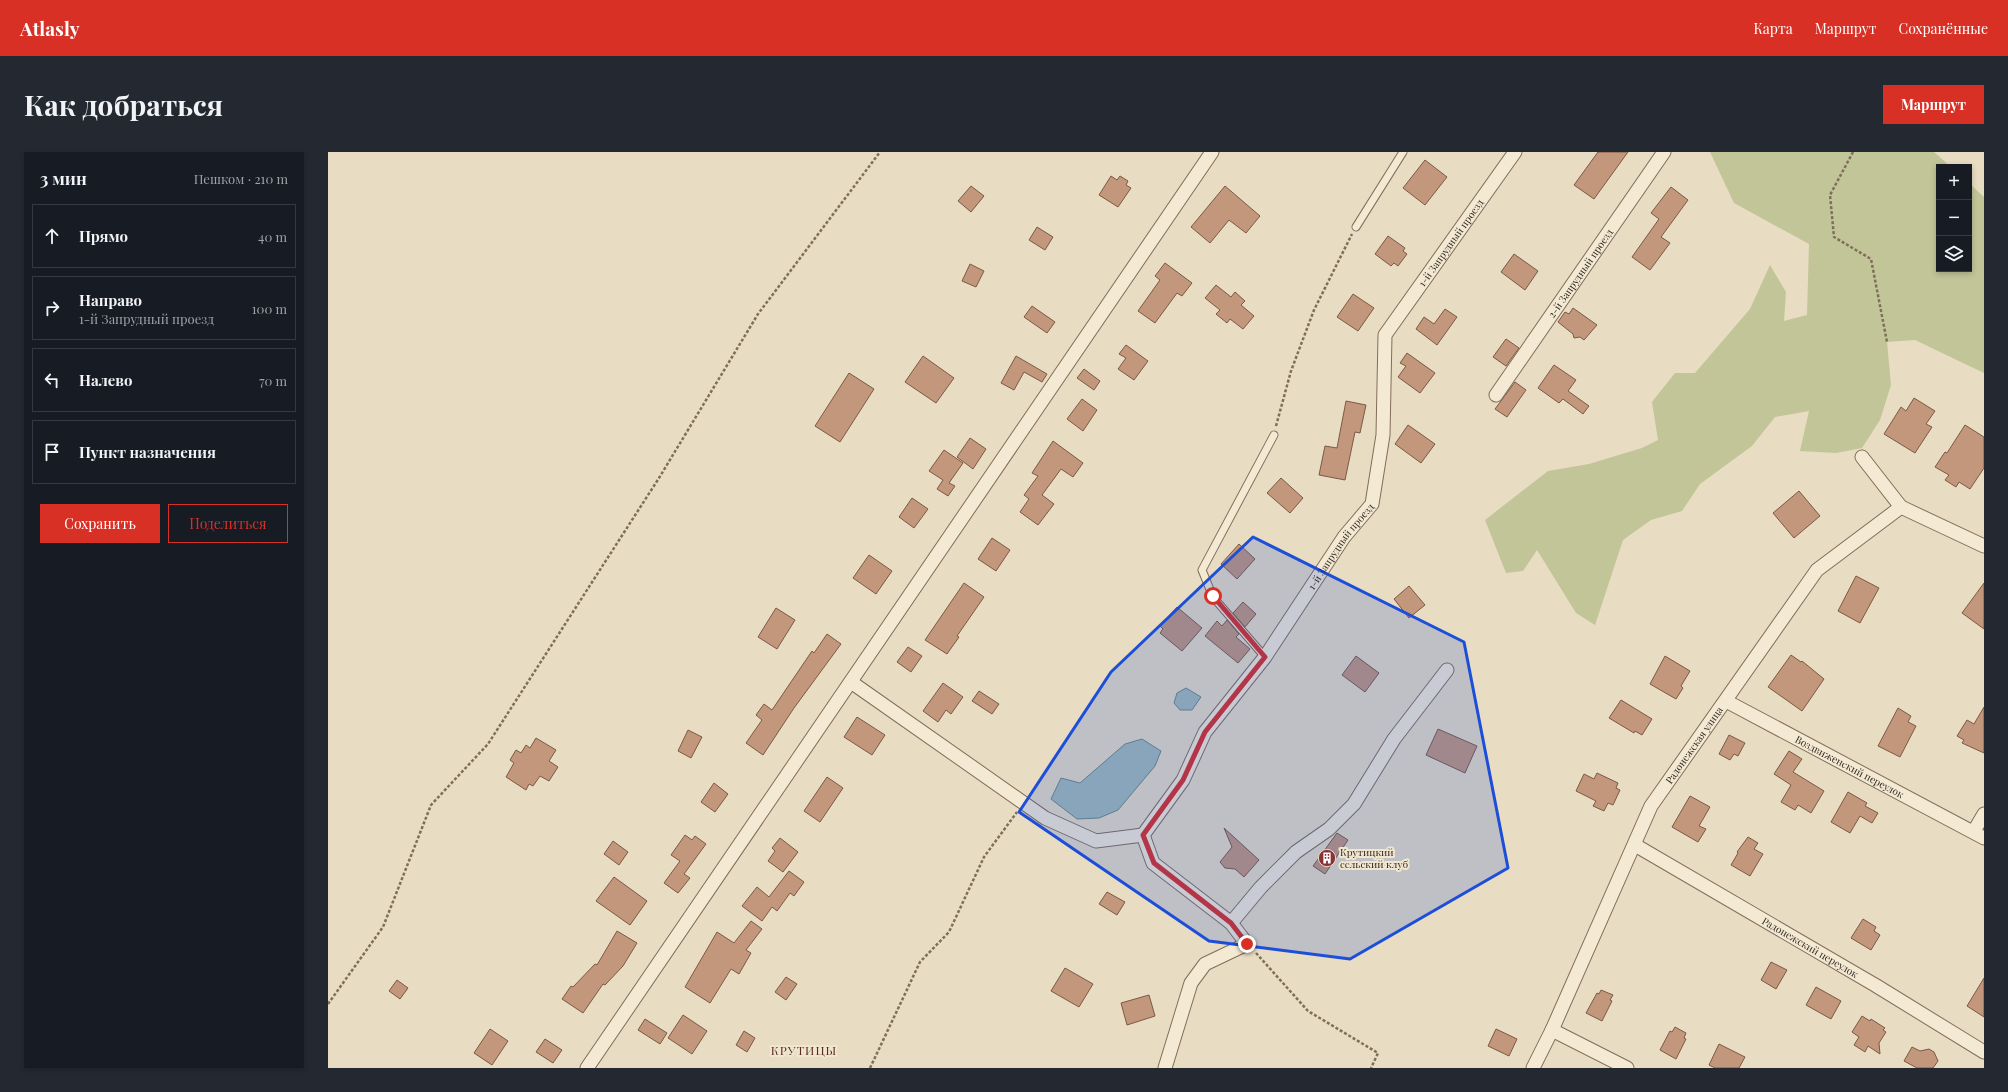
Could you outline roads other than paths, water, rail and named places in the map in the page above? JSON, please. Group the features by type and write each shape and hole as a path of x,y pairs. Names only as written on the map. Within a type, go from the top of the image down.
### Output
{"street":[{"path":"587,1068 1212,152"},
{"name":"1-й Запрудный проезд","path":"1143,835 1183,780 1205,732 1265,657 1344,537 1372,504 1383,435 1385,335 1514,152"},
{"name":"2-й Запрудный проезд","path":"1496,395 1664,152"},
{"path":"1862,457 1901,507 1984,546"},
{"name":"Радонежская улица","path":"1533,1068 1552,1030 1651,806 1817,570 1901,507"},
{"path":"1231,923 1261,887 1296,852 1329,829 1354,804 1394,739 1447,670"},
{"path":"851,682 1045,818 1096,841 1143,835 1154,863 1231,923 1247,944 1205,964 1191,983 1165,1068"},
{"name":"Воздвиженский переулок","path":"1726,701 1979,835"},
{"path":"1979,835 1984,814"},
{"name":"Радонежский переулок","path":"1635,845 1876,985 1984,1052"},
{"path":"1552,1030 1627,1068"}],"lane":[{"path":"1356,227 1403,152"},
{"path":"1265,657 1213,596 1202,570 1274,435"}],"water":[{"path":"1186,688 1201,697 1192,710 1180,710 1174,703 1177,693"},
{"path":"1142,739 1161,751 1155,766 1118,810 1099,818 1077,819 1051,799 1061,778 1080,783 1125,744"}],"place":[{"name":"Крутицкий сельский клуб","path":"1327,858"}],"district":[{"name":"КРУТИЦЫ","path":"804,1051"}]}
